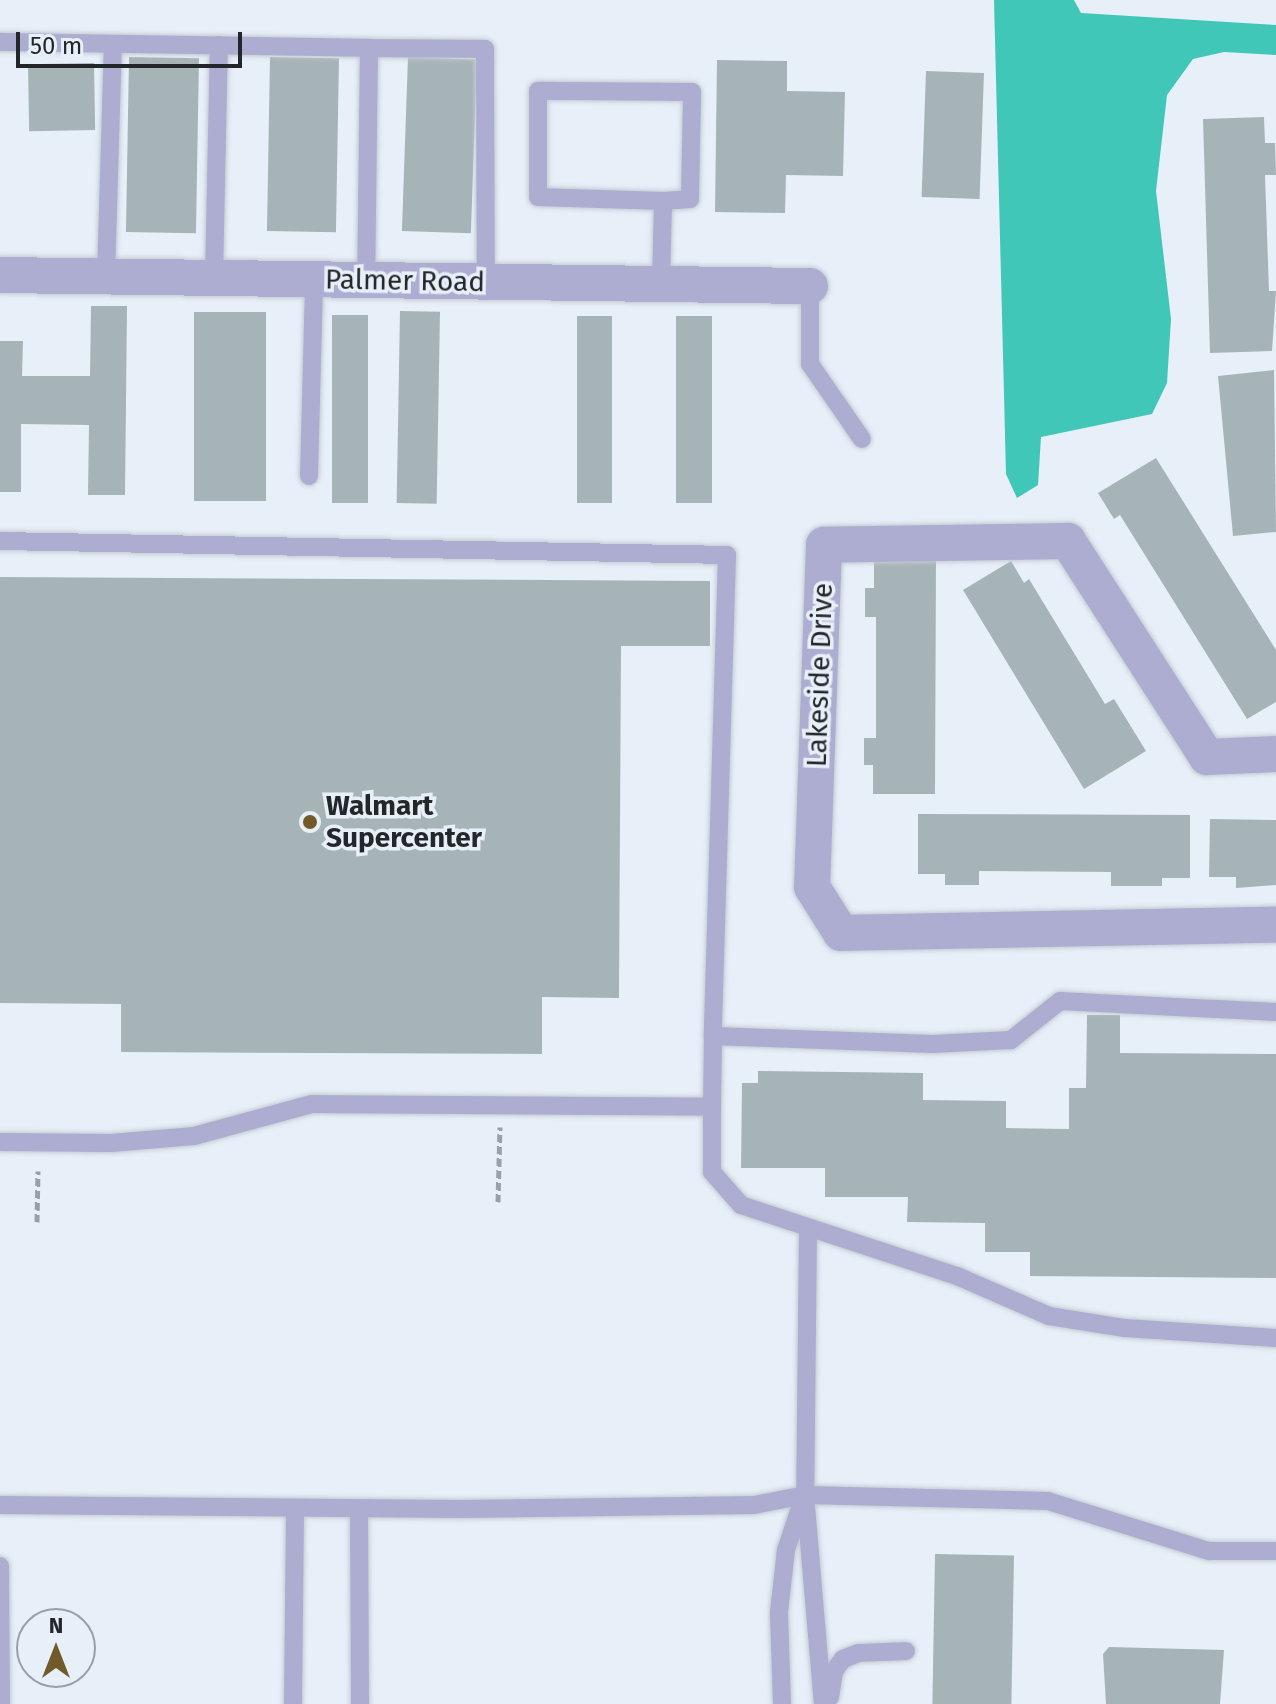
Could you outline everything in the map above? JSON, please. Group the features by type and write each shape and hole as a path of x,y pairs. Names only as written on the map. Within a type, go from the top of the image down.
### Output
{"street":[{"name":"Palmer Road","path":"0,275 810,286"},
{"name":"Lakeside Drive","path":"1276,754 1207,757 1068,541 824,545 812,887 841,933 1276,925"}],"lane":[{"path":"0,42 485,49 486,282"},
{"path":"106,277 113,44"},
{"path":"214,278 219,45"},
{"path":"366,281 369,48"},
{"path":"538,91 692,92 690,199 663,201 538,197 538,91"},
{"path":"661,284 663,201"},
{"path":"309,476 314,279"},
{"path":"810,286 810,364 862,439"},
{"path":"0,541 727,555 712,1172 741,1205 957,1276 1049,1316 1125,1328 1276,1338"},
{"path":"713,1036 932,1044 1011,1040 1060,1001 1276,1012"},
{"path":"0,1142 111,1143 194,1136 312,1104 712,1107"},
{"path":"808,1228 805,1495 826,1704"},
{"path":"782,1704 779,1612 786,1550 805,1495"},
{"path":"0,1505 359,1509 754,1505 805,1495 1048,1501 1209,1551 1276,1551"},
{"path":"293,1704 295,1508"},
{"path":"359,1509 360,1704"},
{"path":"0,1566 1,1704"},
{"path":"826,1704 834,1671 843,1659 871,1651 906,1651"}],"path":[{"path":"498,1202 501,1107"},
{"path":"37,1222 38,1171"}],"shaded area":[{"path":"994,0 1074,0 1081,13 1276,25 1276,55 1224,52 1193,59 1167,95 1156,191 1171,319 1167,383 1152,414 1041,437 1038,485 1017,498 1006,474"}],"building":[{"path":"129,57 199,58 196,233 126,232"},
{"path":"270,57 339,58 336,232 267,231"},
{"path":"408,57 477,59 471,233 402,231"},
{"path":"717,60 787,61 787,91 845,92 843,176 786,175 785,213 715,212"},
{"path":"94,63 95,130 29,131 28,64"},
{"path":"926,71 984,73 980,199 922,197"},
{"path":"1264,117 1265,143 1275,143 1276,175 1265,175 1269,291 1276,291 1272,351 1210,353 1203,119"},
{"path":"91,306 127,306 125,495 88,495 89,425 21,424 21,492 0,492 0,341 23,341 22,376 90,376"},
{"path":"400,311 440,312 437,504 397,503"},
{"path":"194,312 266,312 266,501 194,501"},
{"path":"332,315 368,315 368,503 332,503"},
{"path":"577,316 612,316 612,503 577,503"},
{"path":"676,316 712,316 712,503 676,503"},
{"path":"1274,370 1276,532 1233,536 1218,376"},
{"path":"1156,458 1276,650 1276,702 1247,719 1120,515 1114,519 1098,493"},
{"path":"874,560 936,560 935,794 873,794 873,765 864,765 864,738 876,738 876,617 865,617 865,588 874,588"},
{"path":"1011,561 1024,583 1029,579 1105,704 1114,699 1146,751 1084,789 963,590"},
{"name":"Walmart Supercenter","path":"0,577 710,581 710,646 621,646 619,998 542,997 542,1054 121,1052 121,1004 0,1003"},
{"path":"918,814 1190,815 1190,878 1162,878 1162,886 1111,886 1111,872 979,871 979,885 945,885 945,874 918,874"},
{"path":"1210,819 1276,820 1276,885 1236,888 1236,877 1209,877"},
{"path":"1087,1015 1120,1015 1120,1053 1276,1054 1276,1278 1030,1276 1030,1252 985,1252 985,1223 907,1222 908,1197 825,1197 825,1168 741,1168 742,1083 758,1083 758,1071 923,1073 923,1100 1006,1101 1006,1128 1069,1129 1069,1088 1086,1088"},
{"path":"935,1554 1014,1555 1011,1704 932,1704"},
{"path":"1109,1647 1224,1650 1220,1704 1106,1704 1103,1654"}],"place":[{"name":"Walmart Supercenter","path":"310,822"}]}
